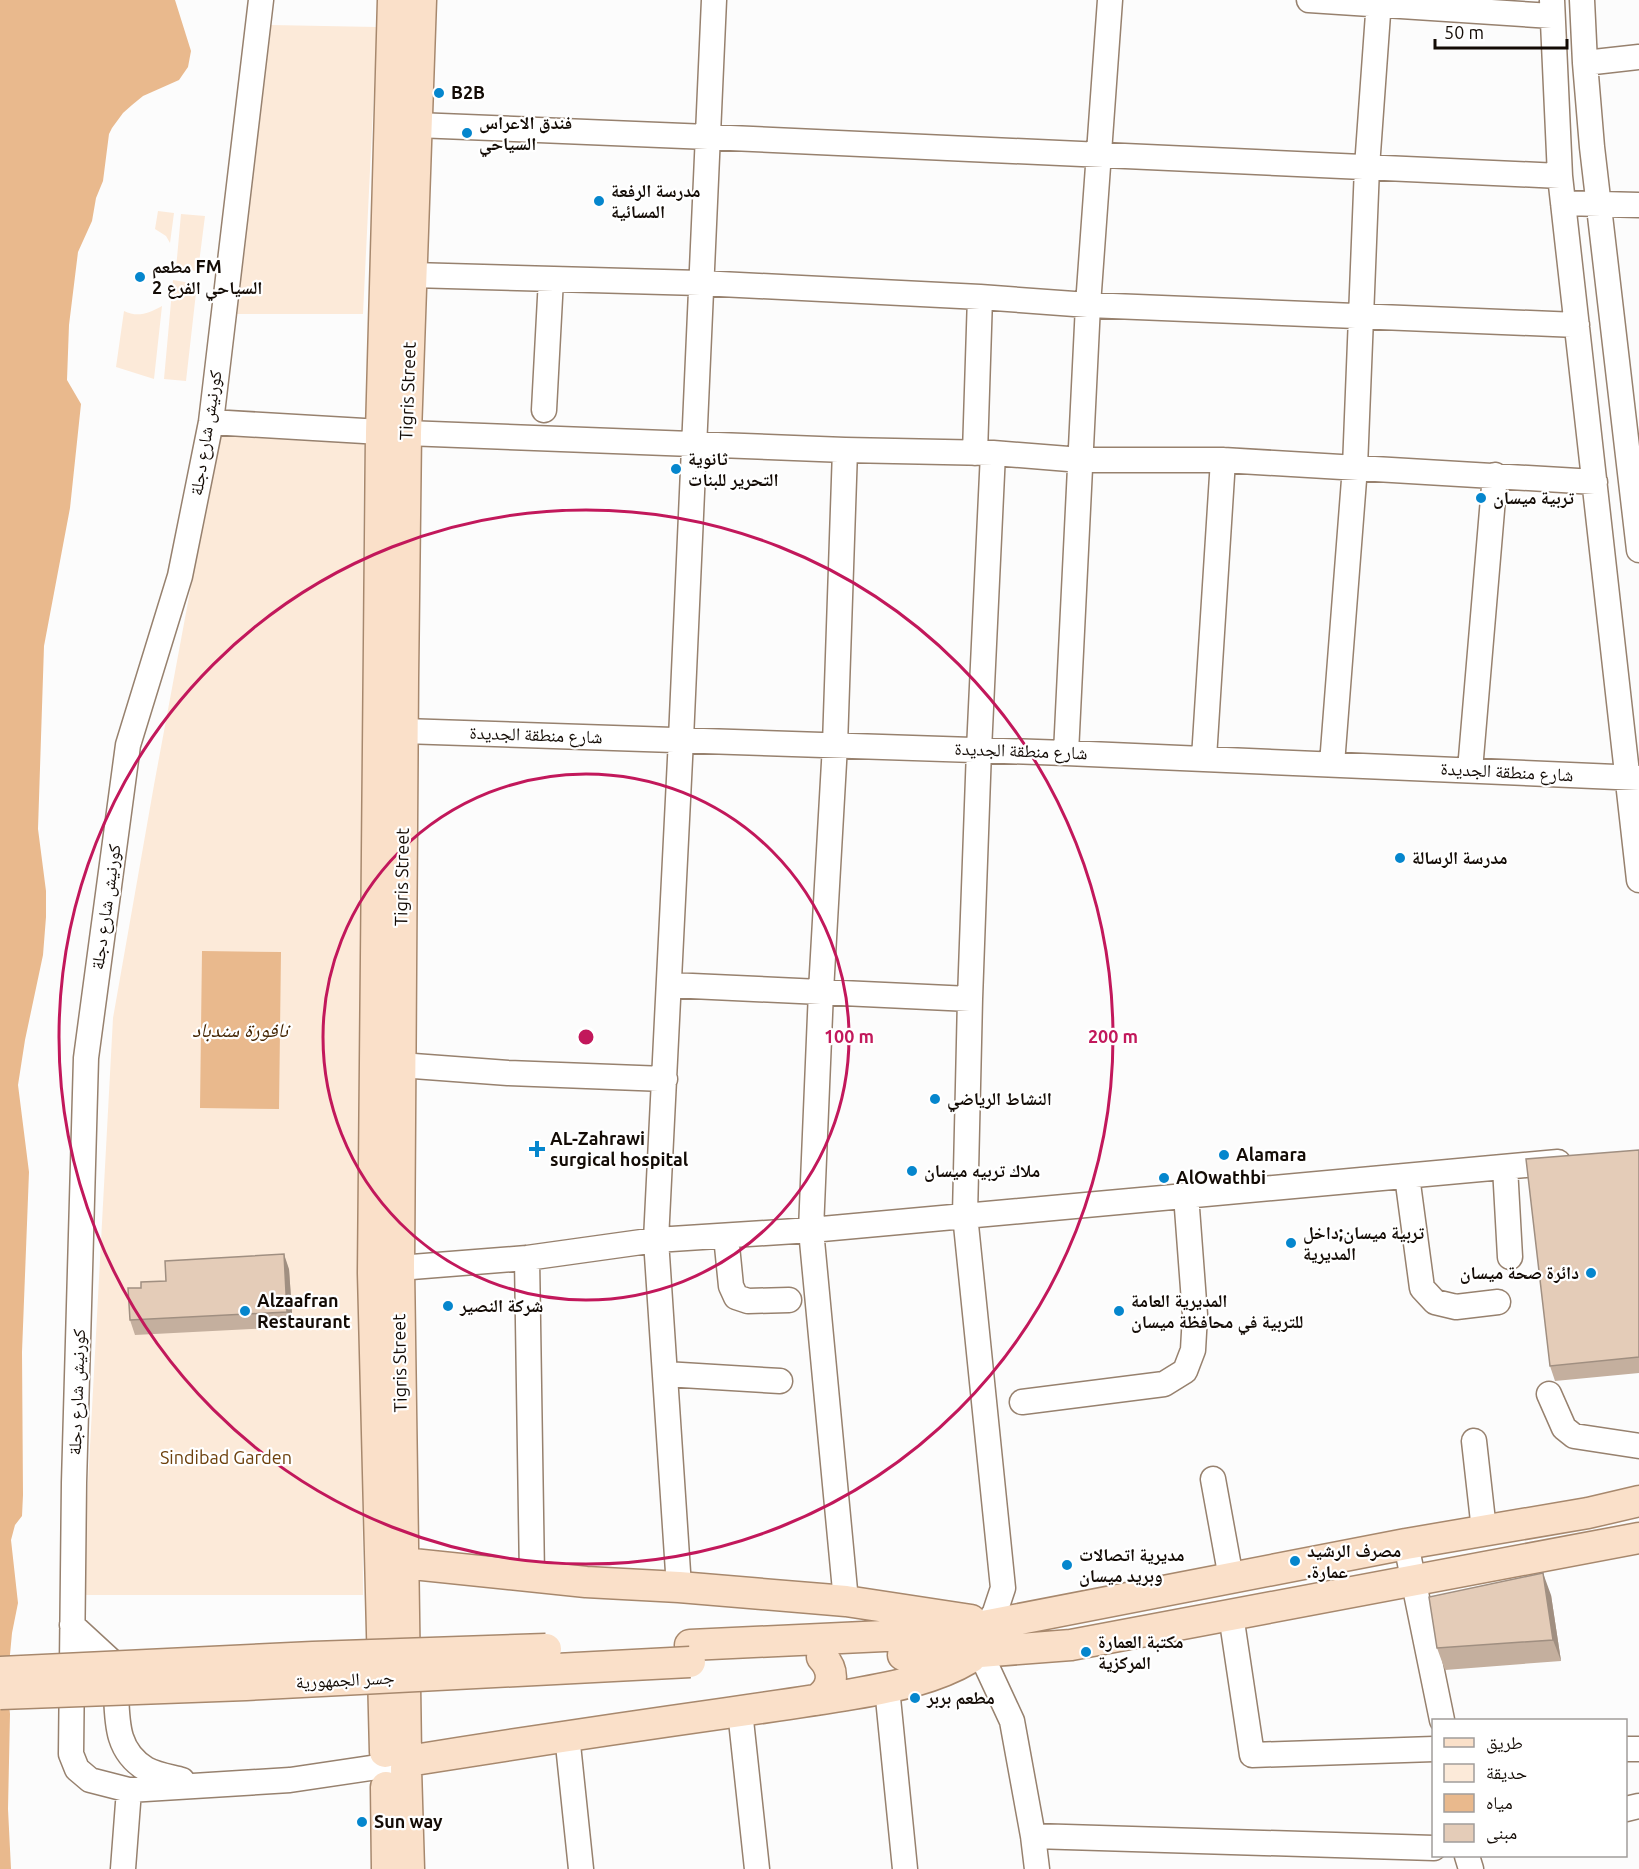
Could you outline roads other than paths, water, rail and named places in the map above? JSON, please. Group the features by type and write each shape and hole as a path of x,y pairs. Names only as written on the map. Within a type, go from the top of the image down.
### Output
{"main road":[{"name":"Tigris Street","path":"393,0 394,433 386,1270 396,1761"},
{"name":"Tigris Street","path":"387,1869 396,1761 403,1563 386,1270 400,1065 403,731 394,433 412,275 421,0"},
{"path":"690,1653 822,1657 984,1638 1231,1578 1407,1544 1588,1513 1638,1501"},
{"path":"690,1653 927,1634 1071,1645 1639,1538"},
{"path":"403,1563 532,1576 846,1601 961,1617 984,1638"},
{"path":"409,1869 396,1761 887,1688 929,1677 958,1666 984,1638"},
{"name":"جسر الجمهورية","path":"0,1672 313,1657 690,1653"},
{"name":"جسر الجمهورية","path":"0,1694 270,1684 690,1653"},
{"path":"816,1700 827,1691 830,1684 830,1669 822,1657"}],"street":[{"name":"كورنيش شارع دجلة","path":"261,0 211,422 180,576 128,745 86,1058 74,1483 71,1754 77,1769 90,1780 129,1790 290,1780 396,1761"},
{"path":"680,1587 656,1240 670,985 714,0"},
{"path":"1066,753 1088,305 1110,0"},
{"path":"1309,0 1552,8 1560,176 1595,482 1633,778 1639,880"},
{"path":"1582,0 1592,147 1635,480 1639,550"},
{"path":"1332,764 1355,467 1367,167 1379,2"},
{"path":"1585,63 1639,57"},
{"path":"416,125 1560,176"},
{"path":"1563,203 1639,205"},
{"path":"412,275 700,283 980,297 1088,305 1577,325"},
{"path":"543,410 551,279"},
{"path":"980,297 984,453 979,750 965,1215 1003,1588 984,1638 1012,1721 1037,1869"},
{"path":"211,422 394,433 984,453 1081,460 1223,460 1595,482"},
{"path":"845,450 835,745 821,991 811,1230 846,1601"},
{"path":"1204,758 1223,460"},
{"path":"1470,770 1495,475"},
{"name":"شارع منطقة الجديدة","path":"403,731 1204,758 1633,778"},
{"path":"670,985 970,999"},
{"path":"400,1065 508,1073 665,1079"},
{"path":"386,1270 527,1258 656,1240 811,1230 1583,1160"},
{"path":"1505,1167 1510,1257"},
{"path":"1407,1176 1422,1288 1435,1302 1456,1307 1498,1302"},
{"path":"1022,1402 1164,1384 1185,1371 1194,1350 1195,1315 1186,1195"},
{"path":"726,1236 731,1286 736,1297 748,1301 789,1300"},
{"path":"527,1258 532,1576"},
{"path":"665,1374 780,1381"},
{"path":"1549,1394 1564,1428 1574,1436 1639,1446"},
{"path":"1474,1441 1484,1530"},
{"path":"1214,1479 1231,1578"},
{"path":"1407,1544 1442,1719"},
{"path":"1231,1615 1252,1755 1432,1749"},
{"path":"72,1625 110,1660 114,1667 117,1730 132,1759 148,1770 198,1785"},
{"path":"887,1688 905,1869"},
{"path":"740,1711 757,1869"},
{"path":"567,1735 581,1869"},
{"path":"123,1869 129,1790"},
{"path":"1033,1836 1432,1848"}],"water":[{"path":"0,0 175,0 191,51 188,67 179,80 143,96 123,113 109,134 103,181 96,198 92,221 78,252 69,325 67,380 81,404 70,508 44,646 38,829 46,891 46,917 43,955 18,1085 29,1172 22,1352 23,1495 22,1516 15,1525 11,1540 18,1603 12,1633 7,1687 10,1714 8,1809 11,1869 0,1869"},
{"name":"نافورة سندباد","path":"202,951 281,952 279,1109 200,1108"}],"place":[{"name":"B2B","path":"439,93"},
{"name":"فندق الاعراس السياحي","path":"467,133"},
{"name":"مدرسة الرفعة المسائية","path":"599,201"},
{"name":"مطعم FM السياحي الفرع 2","path":"140,277"},
{"name":"ثانوية التحرير للبنات","path":"676,469"},
{"name":"تربية ميسان","path":"1481,498"},
{"name":"مدرسة الرسالة","path":"1400,858"},
{"name":"النشاط الرياضي","path":"935,1099"},
{"name":"AL-Zahrawi surgical hospital","path":"537,1149"},
{"name":"Alamara","path":"1224,1155"},
{"name":"ملاك تربيه ميسان","path":"912,1171"},
{"name":"AlOwathbi","path":"1164,1178"},
{"name":"تربية ميسان;داخل المديرية","path":"1291,1243"},
{"name":"دائرة صحة ميسان","path":"1591,1273"},
{"name":"شركة النصير","path":"448,1306"},
{"name":"Alzaafran Restaurant","path":"245,1311"},
{"name":"المديرية العامة للتربية في محافظة ميسان","path":"1119,1311"},
{"name":"مصرف الرشيد .عمارة","path":"1295,1561"},
{"name":"مديرية اتصالات وبريد ميسان","path":"1067,1565"},
{"name":"مكتبة العمارة المركزية","path":"1086,1652"},
{"name":"مطعم بربر","path":"915,1698"},
{"name":"Sun way","path":"362,1822"}],"park label":[{"name":"Sindibad Garden","path":"226,1458"}]}
